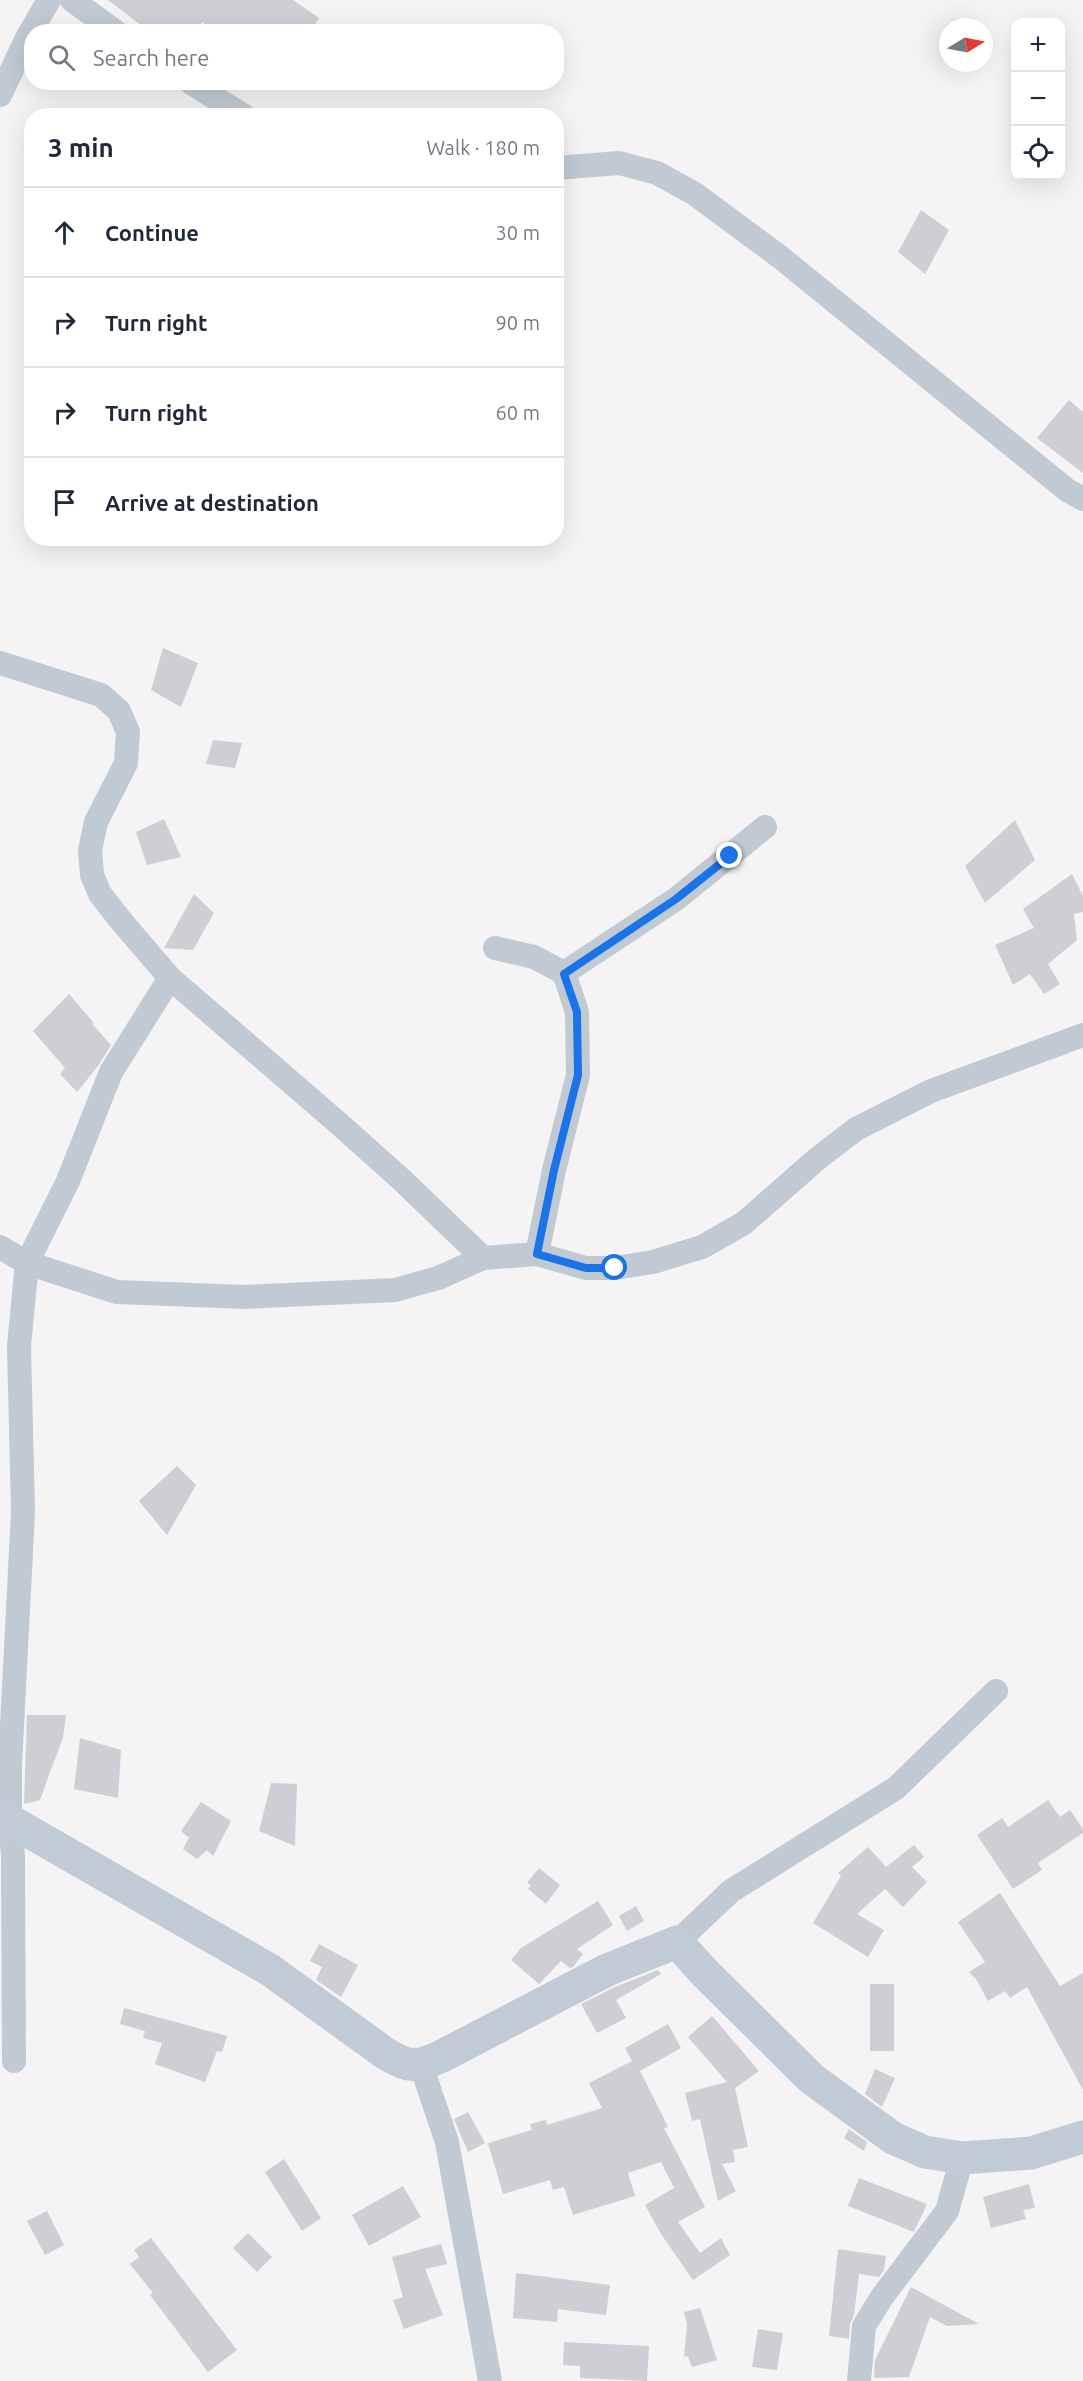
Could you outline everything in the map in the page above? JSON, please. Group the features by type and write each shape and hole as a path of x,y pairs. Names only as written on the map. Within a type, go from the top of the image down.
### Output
{"street":[{"path":"35,24 49,0"},
{"path":"72,0 105,24"},
{"path":"0,95 24,44"},
{"path":"202,90 231,108"},
{"path":"564,167 619,164 657,173 695,194 780,257 1067,490 1083,499"},
{"path":"0,663 101,695 119,711 128,732 126,763 96,822 90,850 92,875 100,894 122,922 170,978 353,1136 483,1258"},
{"path":"564,974 676,899 765,827"},
{"path":"495,948 534,957 564,974 577,1012 578,1075 554,1170 537,1254"},
{"path":"14,2061 13,1856 5,1818 10,1765 23,1512 19,1346 27,1263 68,1181 111,1072 170,978"},
{"path":"0,1247 27,1263 117,1292 244,1297 395,1290 438,1278 483,1258 537,1254 586,1268 615,1268 653,1262 702,1247 744,1223 817,1159 856,1129 932,1091 1083,1035"},
{"path":"5,1818 270,1970 386,2054 405,2064 421,2065 607,1970 676,1942 731,1891 896,1788 996,1691"},
{"path":"676,1942 813,2079 893,2138 925,2152 962,2158 1031,2153 1083,2137"},
{"path":"421,2065 447,2142 490,2381"},
{"path":"859,2381 864,2326 882,2297 947,2211 962,2158"}],"building":[{"path":"108,0 293,0 319,18 315,24 205,24 202,22 201,24 140,24"},
{"path":"921,210 949,230 925,274 898,252"},
{"path":"1069,400 1083,412 1083,473 1037,438"},
{"path":"163,648 198,663 181,707 151,690"},
{"path":"213,740 242,743 235,768 206,764"},
{"path":"164,819 181,857 147,865 136,832"},
{"path":"1015,820 1035,860 985,903 965,866"},
{"path":"1072,874 1083,896 1083,912 1074,914 1077,940 1048,964 1060,984 1044,994 1030,974 1013,985 995,945 1034,928 1023,909"},
{"path":"194,894 214,913 193,950 164,948"},
{"path":"69,994 111,1045 77,1092 60,1074 65,1068 33,1031"},
{"path":"177,1466 196,1485 167,1535 139,1501"},
{"path":"27,1715 66,1715 63,1737 40,1800 24,1804"},
{"path":"80,1738 121,1750 118,1798 74,1789"},
{"path":"271,1783 297,1784 295,1846 259,1831"},
{"path":"1048,1800 1060,1817 1070,1810 1083,1829 1083,1833 1038,1863 1042,1870 1013,1889 977,1835 1002,1818 1008,1827"},
{"path":"201,1802 231,1821 213,1856 207,1850 197,1859 183,1849 189,1838 181,1831"},
{"path":"914,1845 924,1857 912,1867 927,1882 903,1907 885,1889 857,1914 884,1930 868,1957 813,1923 841,1876 838,1873 868,1847 886,1867"},
{"path":"539,1868 560,1885 546,1904 528,1889 531,1885 527,1883"},
{"path":"1000,1893 1060,1986 1083,1973 1083,2090 1027,1987 1010,1998 1005,1991 988,2001 976,1979 969,1972 985,1962 958,1922"},
{"path":"598,1901 613,1925 577,1949 583,1954 573,1967 570,1968 561,1961 539,1984 511,1960 521,1948"},
{"path":"636,1906 644,1921 627,1931 619,1916"},
{"path":"319,1944 358,1965 341,1997 316,1980 322,1967 310,1961"},
{"path":"658,1970 661,1974 616,2000 626,2018 597,2033 581,2004 615,1987"},
{"path":"870,1984 894,1984 894,2051 870,2051"},
{"path":"124,2008 227,2036 222,2052 217,2051 205,2082 155,2064 162,2043 143,2038 145,2031 120,2024"},
{"path":"712,2016 759,2071 735,2088 748,2147 733,2150 735,2162 722,2164 736,2191 718,2201 700,2119 692,2121 685,2093 727,2082 688,2037"},
{"path":"668,2024 681,2048 640,2071 668,2127 664,2128 705,2207 678,2222 700,2253 721,2238 730,2255 693,2280 661,2234 645,2205 674,2188 661,2162 628,2173 635,2196 573,2215 564,2187 553,2190 550,2180 503,2194 488,2143 532,2130 530,2124 546,2120 547,2125 602,2108 589,2083 632,2061 625,2048"},
{"path":"875,2069 895,2078 882,2107 865,2094"},
{"path":"468,2112 485,2143 468,2152 454,2119"},
{"path":"849,2129 867,2142 864,2151 844,2138"},
{"path":"284,2159 321,2218 302,2231 265,2172"},
{"path":"859,2178 927,2204 914,2232 848,2206"},
{"path":"1029,2184 1035,2208 1023,2210 1026,2219 991,2228 983,2197"},
{"path":"403,2186 421,2217 369,2246 352,2215"},
{"path":"47,2211 64,2245 45,2255 27,2221"},
{"path":"248,2233 272,2257 257,2272 233,2248"},
{"path":"151,2238 237,2350 208,2372 150,2295 153,2293 130,2264 139,2257 134,2250"},
{"path":"441,2244 447,2264 425,2269 443,2315 404,2329 393,2300 403,2297 392,2257"},
{"path":"838,2249 886,2256 884,2270 879,2277 859,2274 849,2339 829,2336"},
{"path":"516,2273 610,2285 606,2315 558,2309 557,2322 513,2318"},
{"path":"911,2287 979,2324 947,2326 930,2317 909,2377 874,2378 875,2360"},
{"path":"700,2308 717,2360 692,2367 688,2356 684,2357 687,2324 684,2312"},
{"path":"758,2329 783,2333 777,2370 752,2367"},
{"path":"564,2342 649,2346 647,2381 580,2378 580,2366 563,2365"}],"route":[{"path":"615,1268 586,1268 537,1254 554,1170 578,1075 577,1012 564,974 676,899 730,856"}]}
